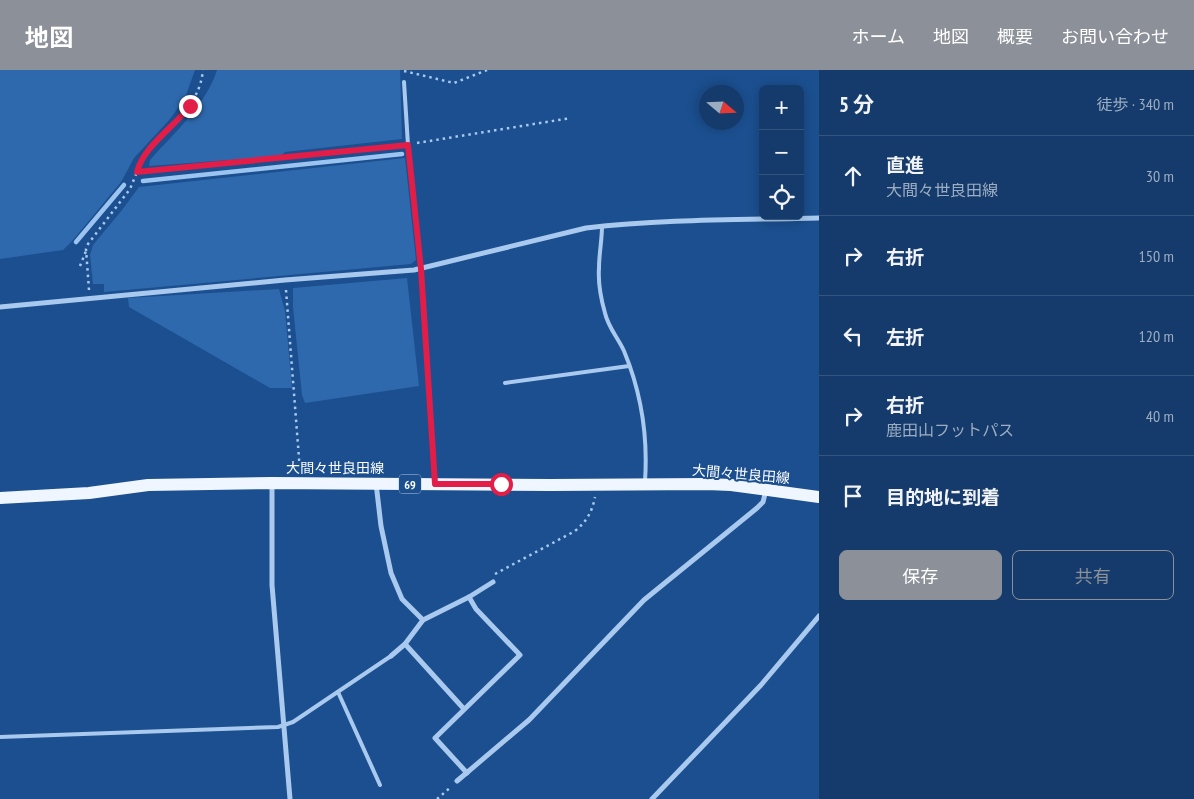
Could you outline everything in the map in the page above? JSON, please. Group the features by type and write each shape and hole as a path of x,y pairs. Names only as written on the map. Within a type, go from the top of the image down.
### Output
{"main road":[{"name":"大間々世良田線","path":"0,498 89,493 148,485 301,482 715,484 819,497"}],"street":[{"path":"0,307 421,269 586,228 602,226 819,218"},
{"path":"376,482 381,526 391,573 402,599 423,620"},
{"path":"272,483 272,585 290,799"},
{"path":"457,781 529,720 644,600 757,508 763,502 766,490"},
{"path":"391,656 405,644 423,620 469,597 493,582"},
{"path":"467,773 435,738 520,655 476,608 469,597"},
{"path":"652,799 760,685 819,616"},
{"path":"405,644 464,709"}],"lane":[{"path":"404,82 408,145 421,269 435,484"},
{"path":"602,226 599,269 603,305 609,324 617,337 629,366 642,416 646,463 644,484"},
{"path":"505,383 629,366"},
{"path":"0,737 278,727 293,722 382,660 391,656"},
{"path":"338,692 380,785"}],"path":[{"path":"80,266 88,244 130,189 139,166 154,143 183,116 197,96 203,70"},
{"path":"404,71 454,82 487,70"},
{"path":"137,172 408,145 571,118"},
{"path":"86,249 89,291"},
{"path":"285,280 301,482"},
{"path":"493,582 496,573 575,531 584,524 592,512 596,484"},
{"path":"437,799 457,781"}],"shaded area":[{"path":"0,70 195,70 185,98 170,119 134,158 121,182 63,250 0,259"},
{"path":"217,70 400,70 402,139 285,152 281,156 149,166 150,160 197,107 212,83"},
{"path":"405,158 416,260 411,264 104,292 104,284 93,284 90,255 93,245 139,187"},
{"path":"407,278 419,386 305,403 302,395 293,307 293,288"},
{"path":"279,289 285,311 292,388 270,388 129,307 128,298"}],"waterway":[{"path":"143,181 402,154"},
{"path":"76,242 124,185"}],"route":[{"path":"190,106 183,116 154,143 137,172 408,145 421,269 435,484 501,484"}]}
